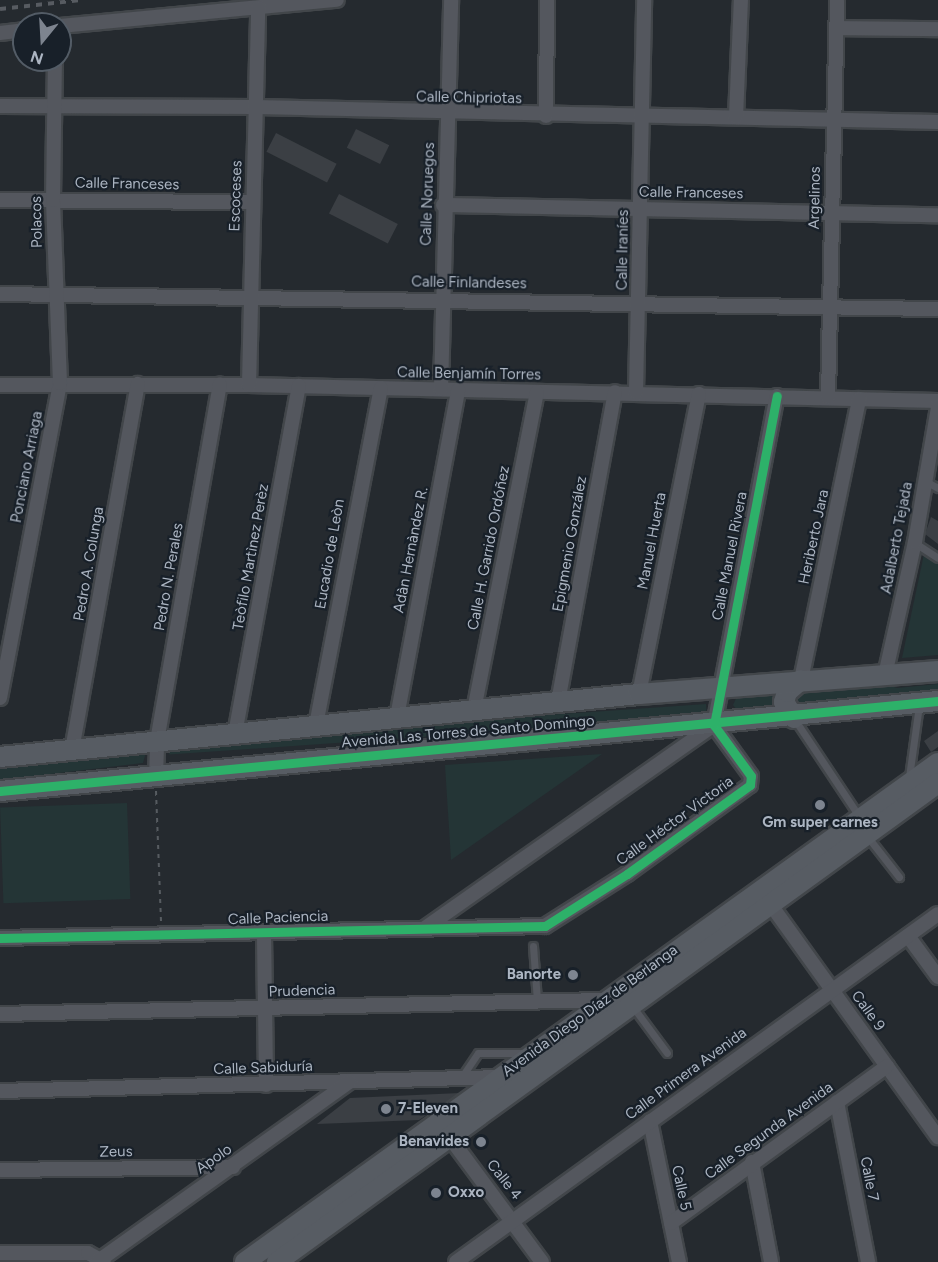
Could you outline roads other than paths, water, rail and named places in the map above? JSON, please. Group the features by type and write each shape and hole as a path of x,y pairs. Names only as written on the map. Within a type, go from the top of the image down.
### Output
{"street":[{"path":"72,25 337,0"},
{"name":"Calle Noruegos","path":"441,389 443,206 452,0"},
{"path":"546,116 547,0"},
{"name":"Calle Iraníes","path":"636,392 644,0"},
{"path":"736,117 741,0"},
{"name":"Argelinos","path":"828,397 837,0"},
{"name":"Escoceses","path":"249,385 249,294 258,8"},
{"path":"836,28 938,29"},
{"name":"Polacos","path":"55,72 52,200 60,383"},
{"name":"Calle Chipriotas","path":"0,106 256,107 448,114 640,115 938,122"},
{"name":"Calle Franceses","path":"0,200 253,202"},
{"name":"Calle Franceses","path":"443,206 938,215"},
{"name":"Calle Finlandeses","path":"0,294 249,294 938,309"},
{"name":"Calle Benjamín Torres","path":"0,385 60,383 249,385 938,400"},
{"name":"Ponciano Arriaga","path":"0,698 60,383"},
{"name":"Pedro A. Colunga","path":"72,750 138,384"},
{"name":"Pedro N. Perales","path":"156,776 157,741 220,385"},
{"name":"Teòfilo Martìnez Perèz","path":"236,734 299,386"},
{"name":"Eucadio de Leòn","path":"316,725 381,388"},
{"name":"Adàn Hernàndez R.","path":"396,717 458,390"},
{"name":"Calle H. Garrido Ordóñez","path":"474,710 537,392"},
{"name":"Epigmenio González","path":"558,702 615,393"},
{"name":"Manuel Huerta","path":"639,694 699,394"},
{"name":"Calle Manuel Rivera","path":"716,724 720,687 777,396"},
{"name":"Heriberto Jara","path":"801,680 859,399"},
{"name":"Adalberto Tejada","path":"885,675 915,542 938,407"},
{"name":"Avenida Las Torres de Santo Domingo","path":"0,757 639,694 938,671"},
{"path":"794,718 784,702 788,692 801,680"},
{"name":"Avenida Las Torres de Santo Domingo","path":"0,791 794,718 929,701"},
{"path":"425,928 716,724"},
{"name":"Calle Héctor Victoria","path":"556,922 750,785 751,776 716,724"},
{"name":"Avenida Diego Díaz de Berlanga","path":"277,1262 771,904 863,826 906,785 938,763"},
{"name":"Avenida Diego Díaz de Berlanga","path":"245,1262 605,1000 863,826 938,783"},
{"name":"Calle 9","path":"771,904 938,1137"},
{"name":"Calle Primera Avenida","path":"456,1262 938,914"},
{"name":"Calle Paciencia","path":"0,938 545,927 556,922"},
{"path":"264,934 266,1085"},
{"path":"908,936 938,977"},
{"name":"Prudencia","path":"0,1014 605,1000"},
{"name":"Calle Segunda Avenida","path":"671,1223 887,1066"},
{"name":"Calle Sabiduría","path":"0,1090 266,1085 499,1077 527,1082"},
{"name":"Apolo","path":"101,1261 349,1082"},
{"name":"Calle 7","path":"837,1102 868,1262"},
{"name":"Calle 4","path":"436,1121 451,1137 514,1220 542,1262"},
{"name":"Calle 5","path":"650,1121 679,1262"},
{"path":"753,1162 771,1262"},
{"name":"Zeus","path":"0,1170 233,1167"},
{"path":"0,1253 88,1253 101,1261"}],"lane":[{"path":"925,481 938,488"},
{"path":"915,542 938,558"},
{"path":"906,785 929,701"},
{"path":"794,718 863,826 899,876"},
{"path":"533,946 537,1001"},
{"path":"632,1005 667,1053"},
{"path":"461,1078 478,1053 532,1053"}],"railway":[{"path":"0,9 81,0"}],"place":[{"name":"Gm super carnes","path":"820,805"},
{"name":"Banorte","path":"573,975"},
{"name":"7-Eleven","path":"386,1109"},
{"name":"Benavides","path":"481,1142"},
{"name":"Oxxo","path":"436,1193"}]}
